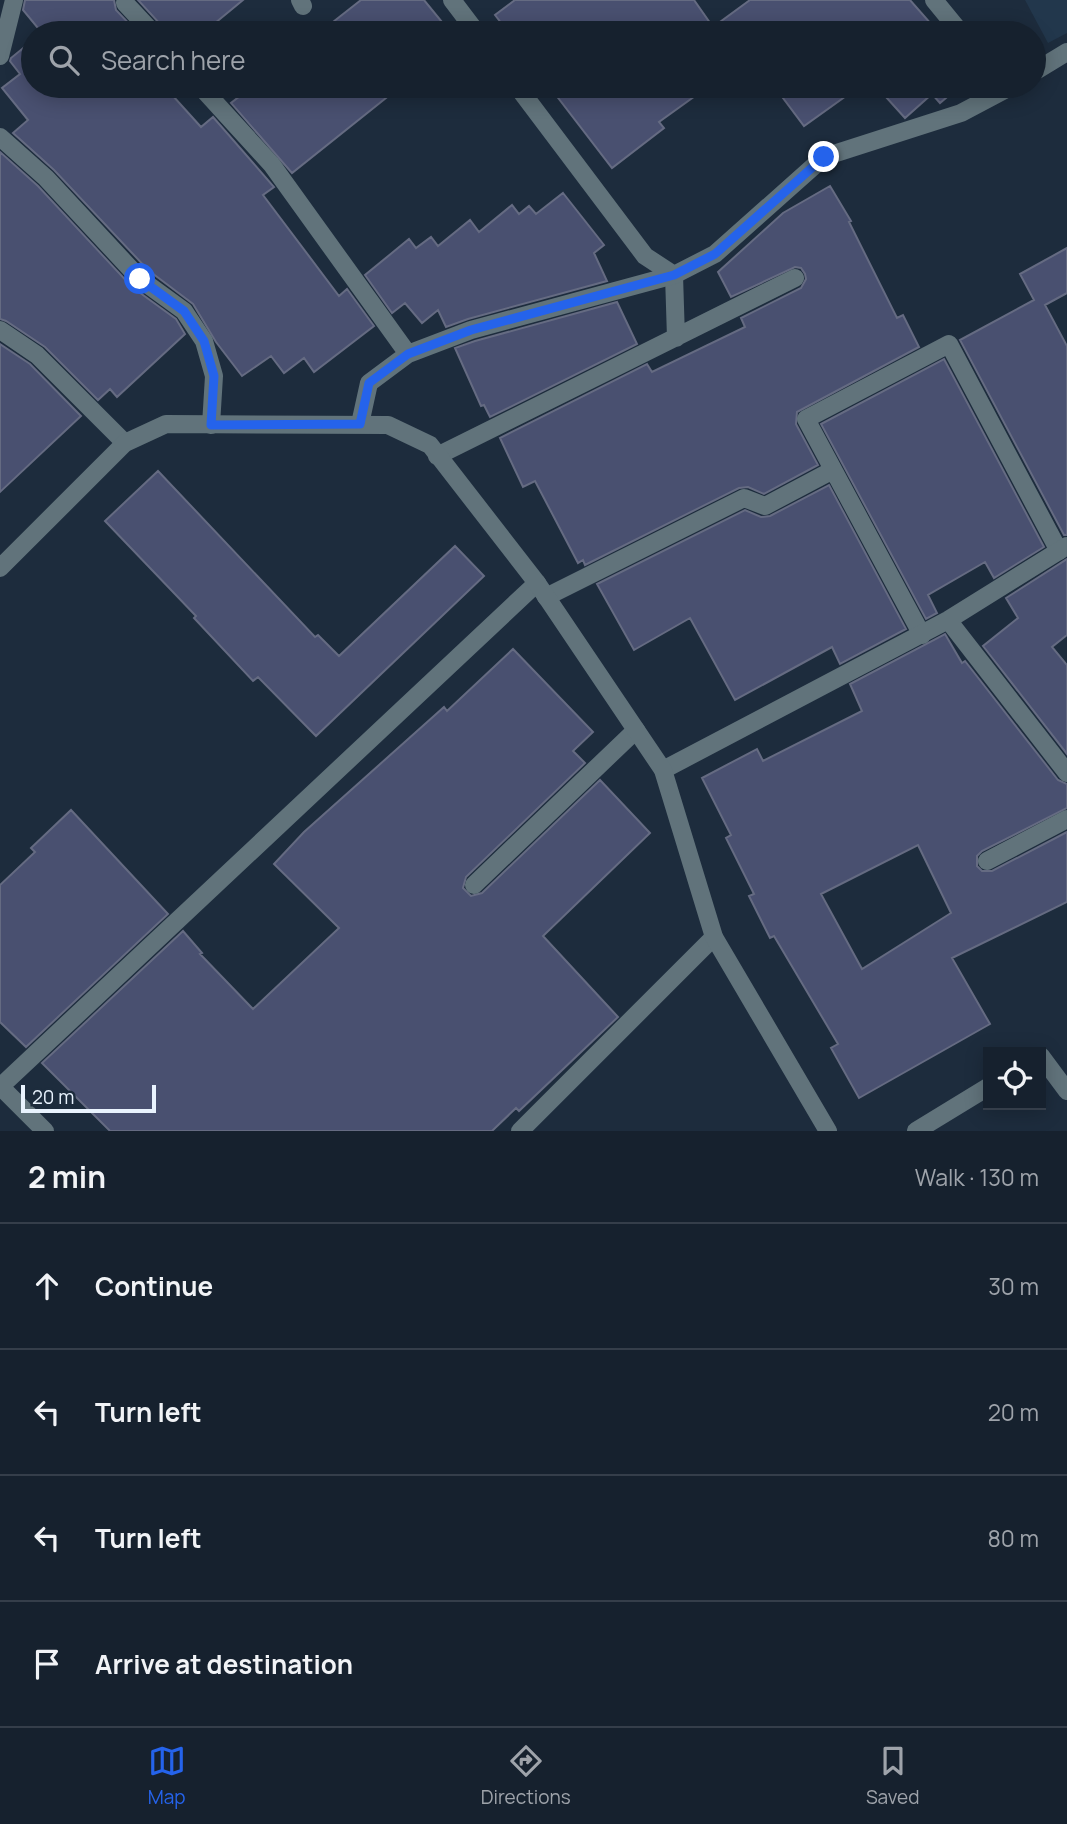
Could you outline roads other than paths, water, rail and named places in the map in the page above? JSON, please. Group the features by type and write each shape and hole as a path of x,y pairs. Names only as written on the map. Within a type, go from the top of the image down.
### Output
{"street":[{"path":"0,56 14,0"},
{"path":"452,0 468,21"},
{"path":"934,0 951,21"},
{"path":"125,2 142,21"},
{"path":"1046,65 1067,52"},
{"path":"211,98 272,165 408,354"},
{"path":"526,98 645,256 674,275"},
{"path":"360,424 369,383 408,354 471,330 674,275 715,254 824,157 961,113 988,98"},
{"path":"0,137 46,178 140,279 184,311 204,341 214,376 211,425"},
{"path":"674,275 676,338"},
{"path":"438,456 795,278"},
{"path":"0,330 37,355 125,443"},
{"path":"663,770 922,635 948,621 1063,549 949,344 806,419 922,635"},
{"path":"0,568 125,443 166,424 388,425 430,445 542,590 663,770 714,937 828,1131"},
{"path":"46,1131 0,1087 542,590 744,498 765,506 833,470"},
{"path":"948,621 1067,773"},
{"path":"474,885 636,730"},
{"path":"987,861 1067,820"},
{"path":"520,1131 714,937"},
{"path":"1046,1063 1067,1091"},
{"path":"916,1131 983,1090"}]}
